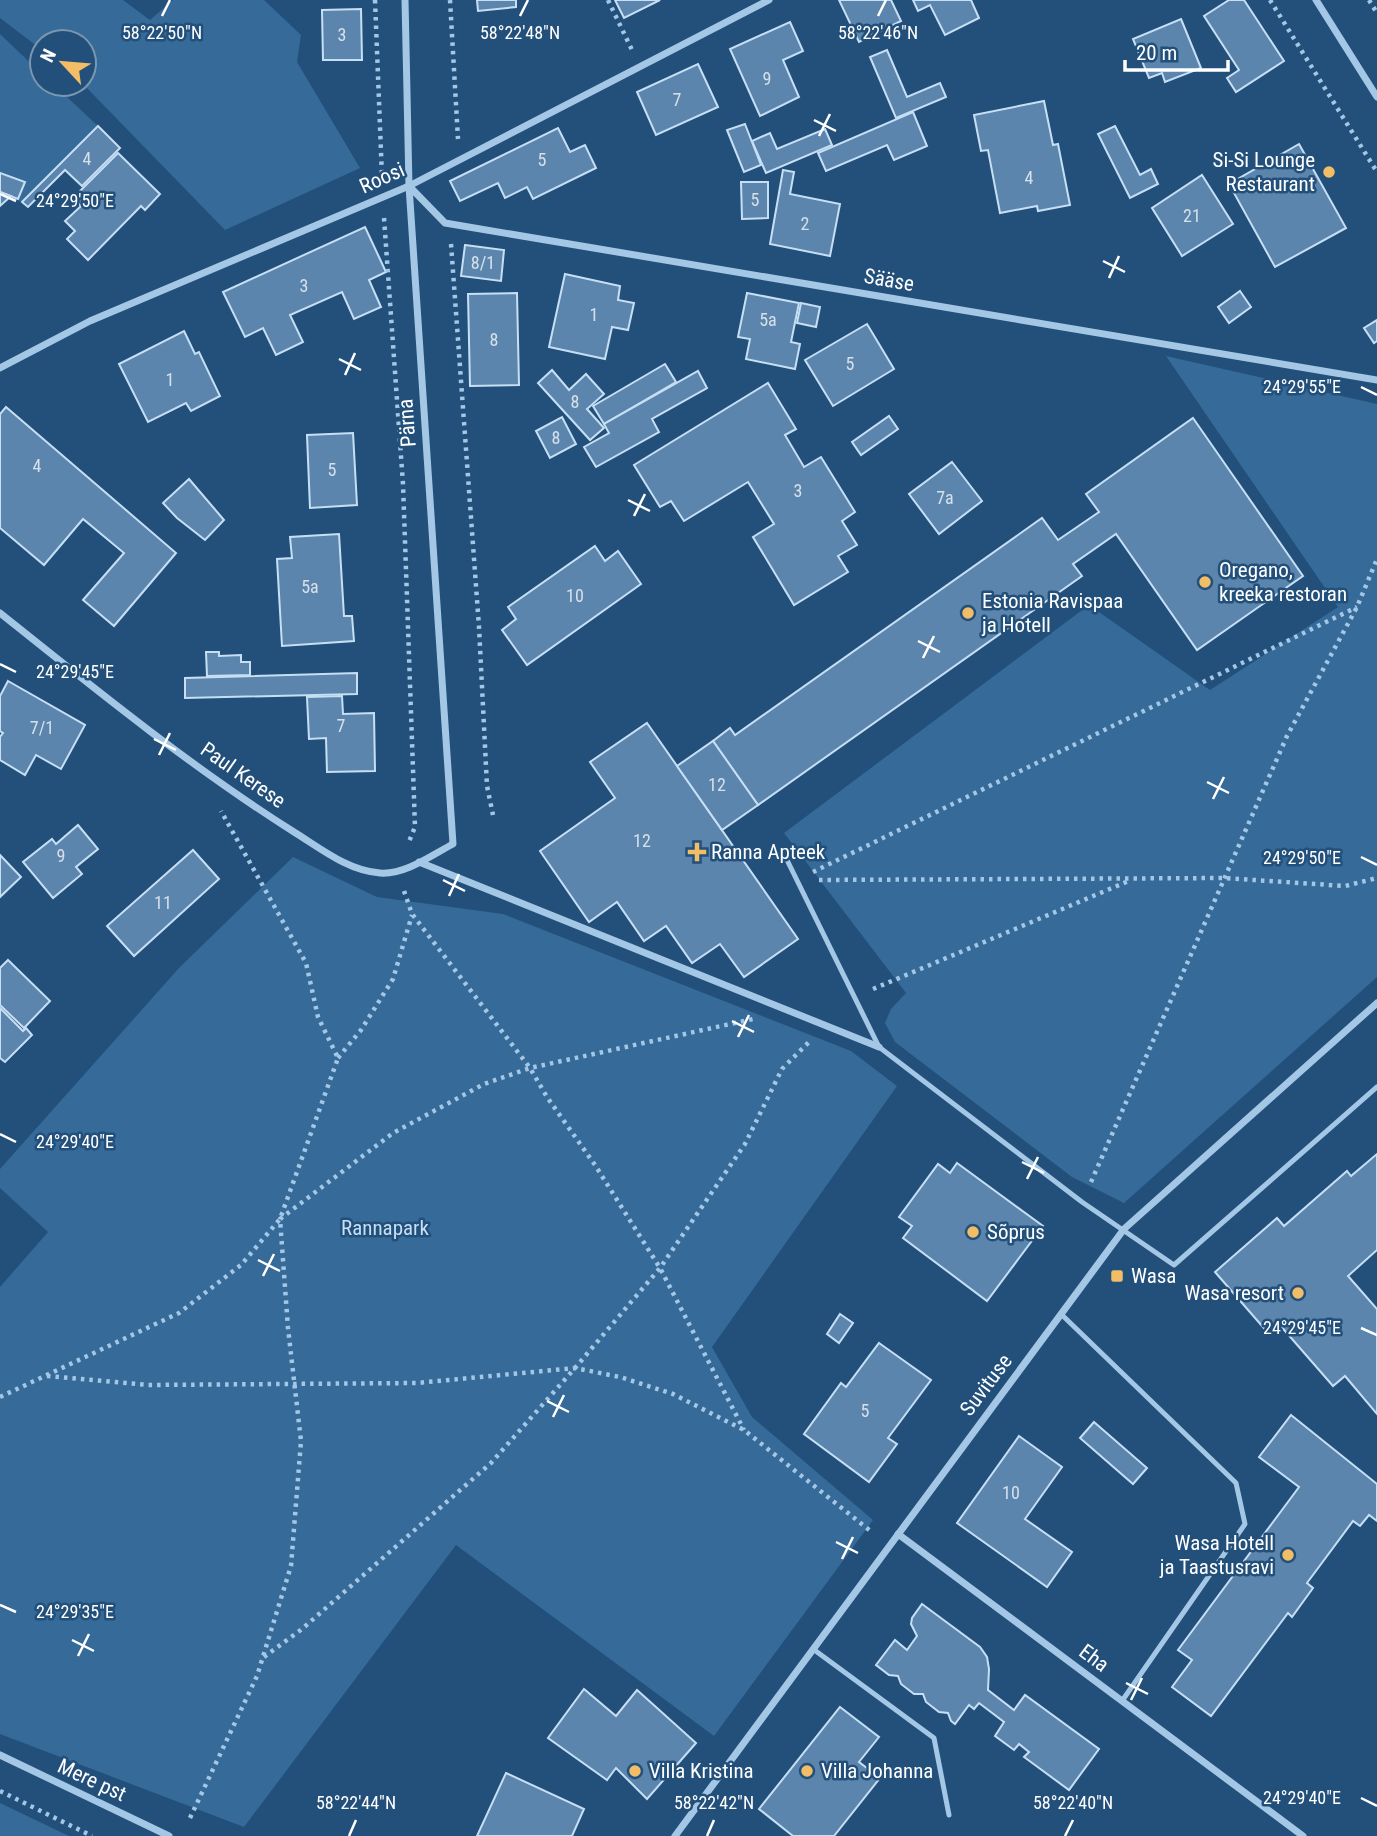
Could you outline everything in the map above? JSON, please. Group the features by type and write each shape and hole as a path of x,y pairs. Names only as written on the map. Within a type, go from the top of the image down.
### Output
{"street":[{"name":"Pärna","path":"405,0 409,186 453,844"},
{"name":"Roosi","path":"0,368 90,321 409,186 769,0"},
{"path":"1316,0 1377,97"},
{"path":"409,186 445,223 450,224"},
{"name":"Sääse","path":"450,224 1377,380"},
{"name":"Paul Kerese","path":"0,613 128,715 259,810 352,866 380,873 397,871 453,844"},
{"path":"419,862 879,1047"},
{"name":"Suvituse","path":"675,1836 1124,1229 1377,1003"},
{"name":"Eha","path":"898,1534 1303,1836"},
{"name":"Mere pst","path":"0,1755 170,1836"}],"lane":[{"path":"787,860 879,1047 1082,1202 1174,1265 1377,1087"},
{"path":"1061,1314 1236,1483 1245,1524 1122,1701"},
{"path":"813,1648 934,1738 949,1815"}],"path":[{"path":"376,0 382,198 402,484 415,827 397,871 412,914 530,1068 660,1268 744,1430"},
{"path":"450,0 458,160"},
{"path":"608,0 639,67"},
{"path":"1270,0 1377,172"},
{"path":"1369,0 1377,13"},
{"path":"450,224 479,626 486,786 493,815"},
{"path":"1082,1202 1287,736 1357,607 1377,559"},
{"path":"797,880 1357,607"},
{"path":"220,809 306,963 318,1017 338,1058"},
{"path":"797,880 1224,878 1345,886 1377,878"},
{"path":"856,996 1131,880"},
{"path":"190,1818 257,1676 291,1566 301,1441 288,1328 280,1219 338,1058 361,1030 393,979 412,914"},
{"path":"0,1397 179,1313 241,1265 280,1219 393,1133 484,1084 530,1068 789,1011"},
{"path":"263,1658 302,1629 491,1463 660,1268 745,1144 782,1069 826,1026"},
{"path":"47,1376 148,1385 416,1383 575,1368 620,1377 673,1394 744,1430 873,1534"},
{"path":"0,1791 92,1836"}],"green space":[{"path":"0,0 123,0 150,20 173,0 264,0 301,35 297,62 360,168 225,230 97,98 98,28 28,28 28,39 0,18"},
{"path":"0,34 28,61 28,98 68,98 98,126 22,202 0,192"},
{"path":"1166,356 1377,404 1377,977 1124,1203 1072,1177 895,1042 885,1023 891,1009 906,993 784,833 1089,605 1210,690 1338,607"},
{"name":"Rannapark","path":"293,857 377,897 503,914 851,1051 897,1086 712,1347 752,1417 873,1520 714,1736 456,1545 244,1827 0,1734 0,1287 48,1232 0,1188 0,1169 179,968"},
{"path":"0,1803 69,1836 0,1836"}],"building":[{"path":"477,0 516,0 516,7 478,11"},
{"path":"615,0 660,0 624,18"},
{"path":"839,0 891,0 901,21 859,42"},
{"path":"913,0 971,0 979,18 945,35 930,5 918,11"},
{"path":"1229,0 1244,0 1284,61 1236,92 1227,78 1239,70 1204,16"},
{"path":"361,9 362,60 323,60 322,10"},
{"path":"1181,19 1201,68 1165,82 1162,73 1149,78 1133,39"},
{"path":"790,22 803,51 783,60 799,97 760,116 730,49"},
{"path":"887,50 907,97 940,83 946,97 896,118 870,57"},
{"path":"698,64 718,107 656,135 637,92"},
{"path":"1044,101 1053,145 1058,144 1070,205 1038,211 1037,206 1000,213 988,150 981,151 974,115"},
{"path":"913,112 927,146 894,160 887,145 826,171 818,153"},
{"path":"745,124 761,165 744,172 727,130"},
{"path":"98,126 120,148 82,186 65,170 28,207 22,202"},
{"path":"1115,126 1140,175 1151,169 1158,184 1130,198 1098,134"},
{"path":"558,128 570,152 585,145 596,168 533,199 527,187 505,198 498,183 460,201 450,181"},
{"path":"825,129 832,145 766,173 752,141 770,133 777,149"},
{"path":"1299,144 1346,228 1275,267 1229,184"},
{"path":"118,153 160,194 145,210 141,206 88,260 67,239 75,231 65,221 81,206 73,198"},
{"path":"783,170 794,172 790,194 840,204 830,256 770,244"},
{"path":"0,173 25,182 18,199 0,192"},
{"path":"1202,175 1233,224 1182,256 1152,208"},
{"path":"741,182 768,182 768,218 742,219"},
{"path":"0,192 11,196 0,206"},
{"path":"365,227 386,272 369,280 381,307 354,319 342,292 290,315 303,342 276,355 263,328 245,337 223,292"},
{"path":"465,245 504,250 501,281 461,276"},
{"path":"565,274 620,286 618,300 634,303 628,330 612,327 605,359 549,347"},
{"path":"1240,291 1251,307 1229,323 1218,307"},
{"path":"517,293 519,385 470,386 468,294"},
{"path":"747,293 799,303 791,342 800,344 795,369 746,359 750,339 738,337"},
{"path":"801,303 820,307 816,327 797,323"},
{"path":"1377,320 1377,341 1374,343 1364,328"},
{"path":"867,324 894,369 833,406 805,360"},
{"path":"184,331 195,354 199,352 220,396 191,411 186,403 148,422 119,364"},
{"path":"665,364 676,382 604,424 593,406"},
{"path":"552,370 569,390 586,374 604,394 587,409 604,428 590,440 538,383"},
{"path":"698,371 707,388 652,419 659,432 596,467 584,447 609,433 604,424"},
{"path":"768,383 796,429 785,435 804,467 821,457 855,512 842,521 857,545 838,556 848,572 794,605 753,537 774,524 748,482 684,521 671,501 660,507 634,465"},
{"path":"6,407 176,553 114,626 83,600 124,553 83,519 44,565 0,528 0,414"},
{"path":"889,416 898,429 861,455 852,442"},
{"path":"562,417 576,444 550,458 536,431"},
{"name":"Estonia Ravispaa ja Hotell","path":"1193,418 1303,576 1197,650 1116,534 1073,564 1082,576 758,805 713,741 730,728 735,735 1042,518 1058,540 1099,512 1086,494"},
{"path":"353,433 357,505 310,508 307,435"},
{"path":"952,462 982,501 939,534 909,494"},
{"path":"189,479 224,520 205,540 163,503"},
{"path":"339,534 344,616 352,616 354,641 282,646 277,559 292,558 290,537"},
{"path":"595,546 605,561 618,551 641,584 527,665 502,630 516,619 508,607"},
{"path":"206,652 219,652 219,656 241,655 241,662 250,662 250,675 207,676"},
{"path":"357,673 357,694 185,698 185,678"},
{"path":"8,681 85,725 61,769 36,755 25,775 0,760 0,737 3,733 0,731 0,696"},
{"path":"342,696 343,714 374,713 375,771 327,772 326,738 309,739 307,697"},
{"path":"647,723 798,939 744,977 720,944 692,963 666,926 644,941 617,902 589,922 540,851 615,798 590,762"},
{"path":"713,741 758,805 722,830 677,766"},
{"path":"78,825 98,849 76,867 82,874 53,898 23,862 52,839 56,844"},
{"path":"193,850 219,879 134,956 107,926"},
{"path":"0,855 21,877 0,897"},
{"path":"8,960 50,1001 24,1028 0,1005 0,968"},
{"path":"0,1008 23,1031 26,1028 32,1035 5,1062 0,1058"},
{"name":"Wasa resort","path":"1377,1154 1377,1250 1348,1276 1377,1309 1377,1414 1345,1376 1333,1386 1279,1324 1269,1334 1215,1272 1277,1218 1284,1226 1347,1171 1351,1176"},
{"name":"Sõprus","path":"957,1163 1043,1226 987,1301 903,1238 912,1226 899,1217 938,1164 950,1173"},
{"path":"840,1314 853,1323 839,1343 827,1334"},
{"path":"879,1343 931,1380 888,1438 897,1444 869,1482 804,1434 841,1383 846,1387"},
{"name":"Wasa Hotell ja Taastusravi","path":"1291,1415 1377,1484 1377,1521 1369,1515 1360,1526 1353,1521 1307,1583 1313,1588 1292,1617 1288,1613 1211,1716 1172,1687 1192,1660 1178,1650 1299,1487 1259,1457"},
{"path":"1094,1422 1147,1468 1133,1484 1080,1438"},
{"path":"1019,1436 1062,1467 1025,1519 1072,1552 1047,1587 957,1523"},
{"path":"922,1604 980,1647 987,1657 988,1690 1014,1710 1025,1695 1099,1749 1069,1790 1024,1757 1029,1752 1019,1744 1014,1750 995,1736 1004,1722 979,1703 974,1709 969,1705 955,1724 948,1713 939,1712 926,1702 923,1694 914,1694 901,1684 898,1676 889,1675 876,1665 895,1640 907,1650 917,1636 911,1624 912,1618"},
{"path":"584,1689 616,1716 637,1690 696,1743 647,1799 616,1768 607,1780 548,1738"},
{"path":"840,1707 879,1737 859,1762 880,1778 834,1836 793,1836 759,1809"},
{"path":"506,1773 584,1809 572,1836 477,1836"}],"place":[{"name":"Si-Si Lounge Restaurant","path":"1329,172"},
{"name":"Oregano, kreeka restoran","path":"1205,582"},
{"name":"Estonia Ravispaa ja Hotell","path":"968,613"},
{"name":"Ranna Apteek","path":"697,852"},
{"name":"Sõprus","path":"973,1232"},
{"name":"Wasa","path":"1117,1276"},
{"name":"Wasa resort","path":"1298,1293"},
{"name":"Wasa Hotell ja Taastusravi","path":"1288,1555"},
{"name":"Villa Kristina","path":"635,1771"},
{"name":"Villa Johanna","path":"807,1771"}]}
